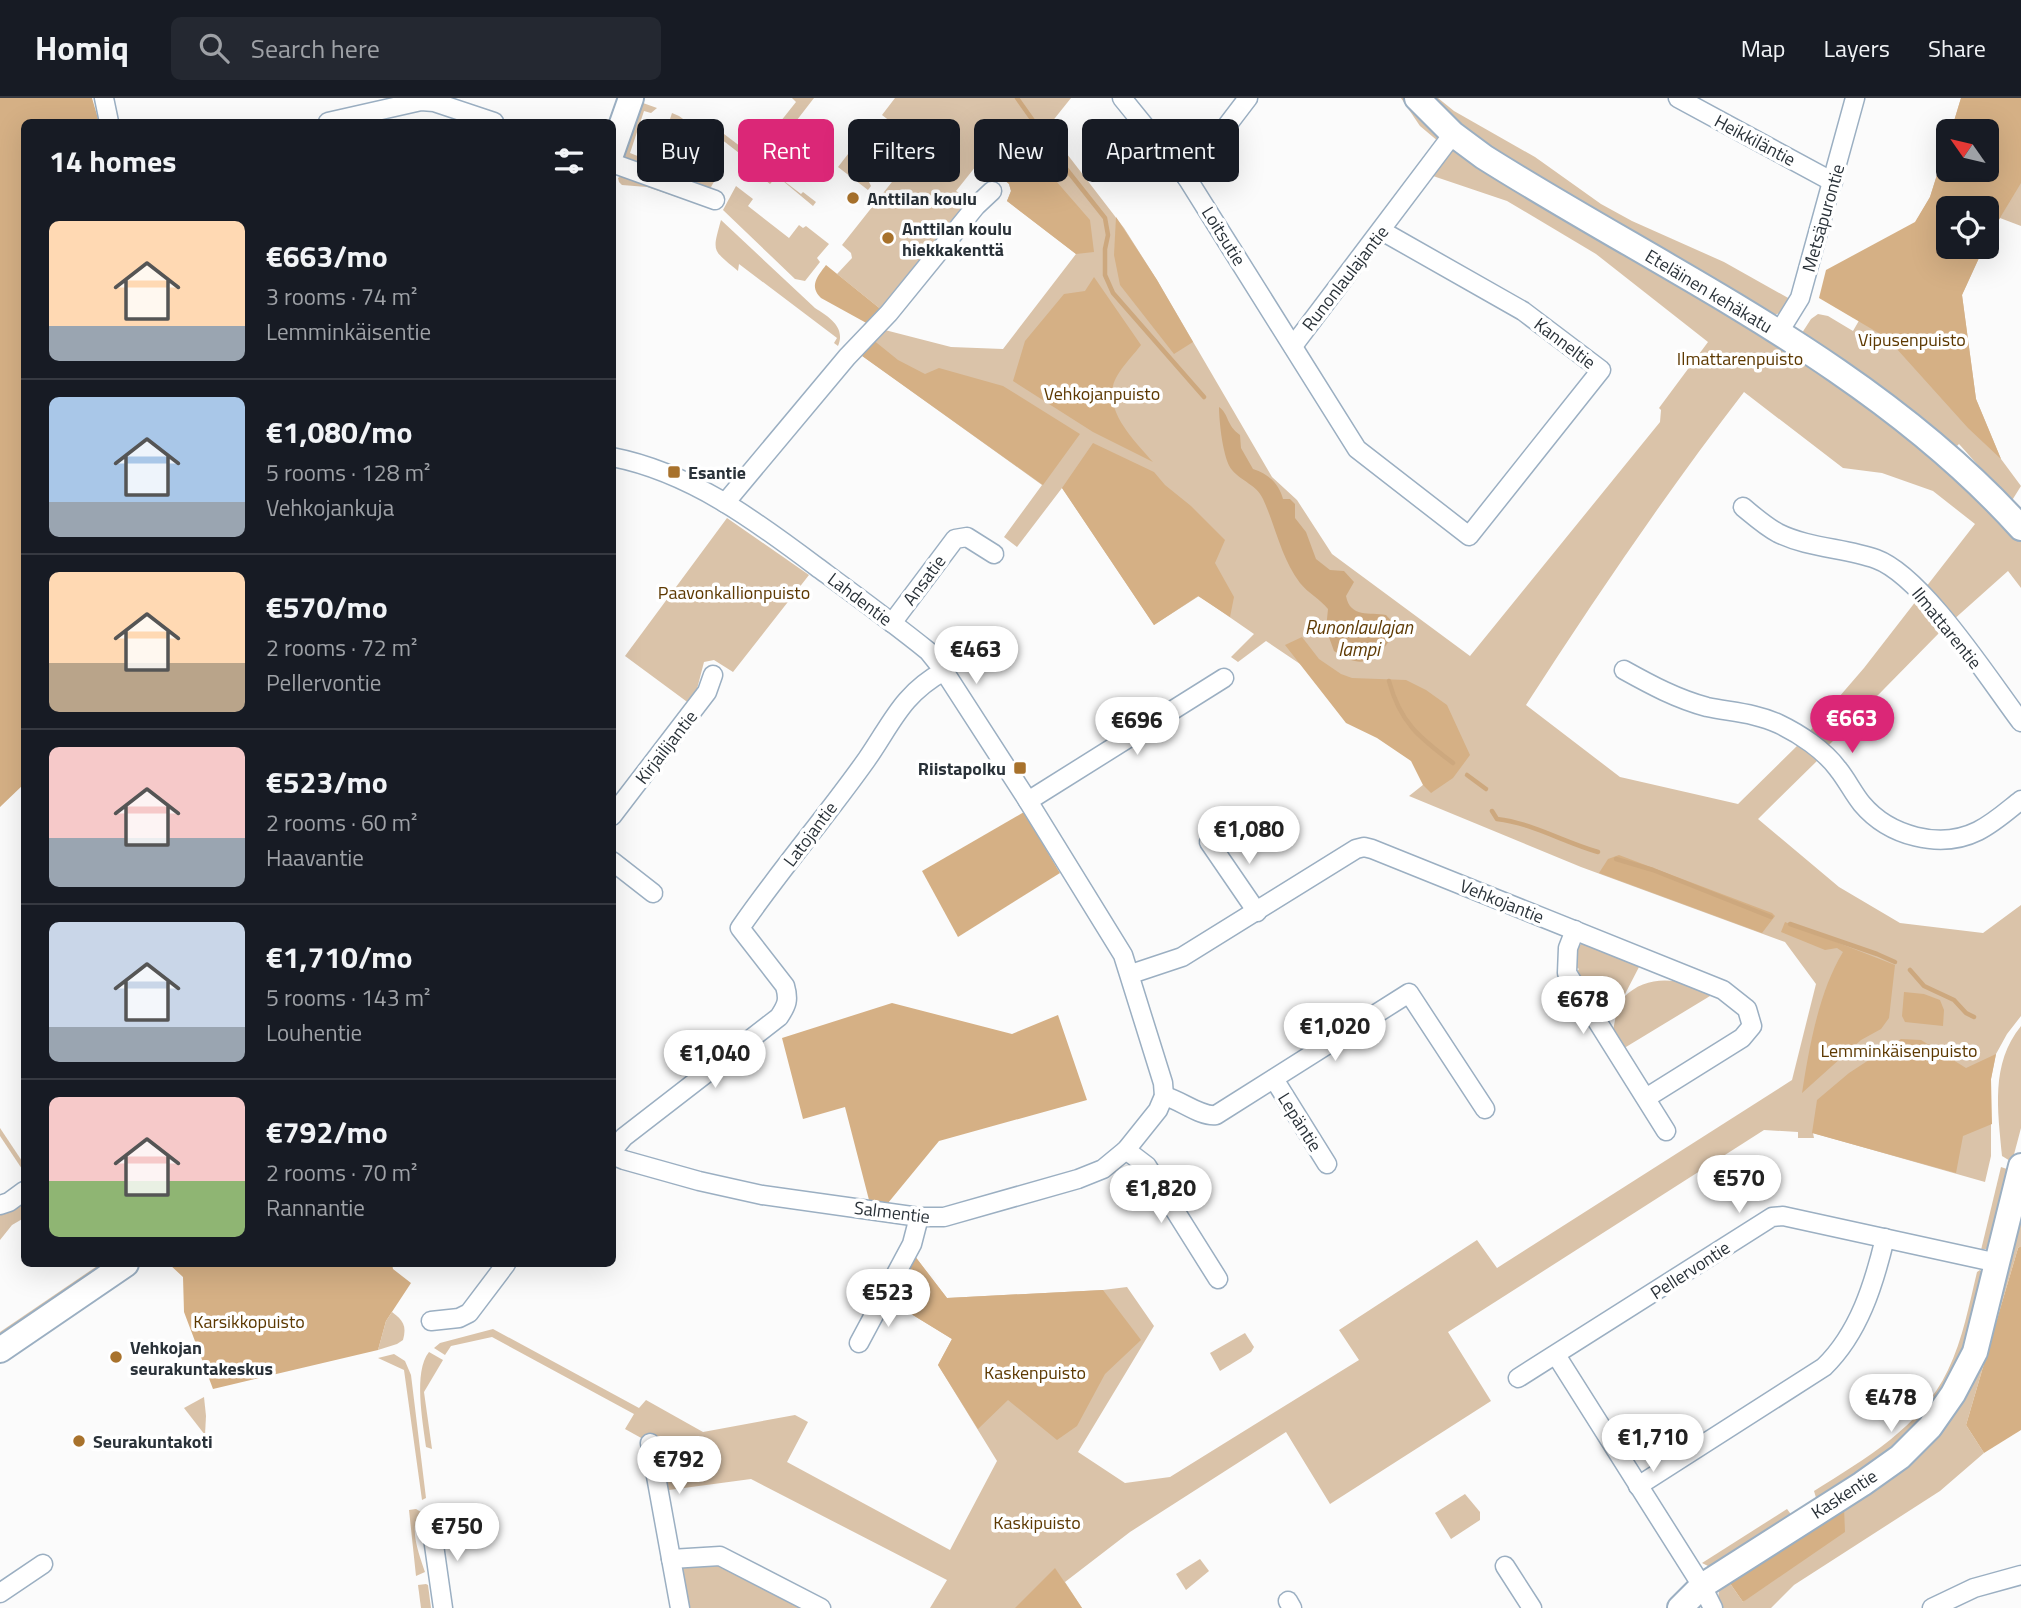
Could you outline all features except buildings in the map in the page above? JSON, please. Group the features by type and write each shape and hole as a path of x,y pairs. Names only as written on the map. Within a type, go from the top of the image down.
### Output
{"street":[{"path":"104,98 108,119"},
{"path":"616,141 631,98"},
{"name":"Loitsutie","path":"1122,98 1139,119"},
{"path":"1232,119 1248,98"},
{"name":"Eteläinen kehäkatu","path":"1418,98 1453,134 1514,176 1779,332 1888,407 1951,458 2021,528"},
{"name":"Heikkiläntie","path":"1678,98 1833,182"},
{"name":"Metsäpurontie","path":"1779,332 1800,298 1855,98"},
{"path":"341,119 421,101 434,102 485,119"},
{"name":"Runonlaulajantie","path":"1453,134 1293,346 1357,449 1469,536"},
{"path":"616,164 715,200"},
{"name":"Loitsutie","path":"1190,182 1293,346"},
{"path":"725,503 819,388 889,313 976,206 992,191"},
{"name":"Kanneltie","path":"1382,231 1523,311 1601,370 1469,536"},
{"name":"Lahdentie","path":"616,458 634,461 685,481 725,503 892,622 928,651 944,671 1028,801 1124,955 1164,1090"},
{"name":"Ilmattarentie","path":"1743,507 1779,534 1877,559 1894,568 1940,614 2021,723"},
{"name":"Ansatie","path":"892,622 955,539 967,537 994,554"},
{"path":"1625,670 1678,698 1757,716 1797,734 1838,768 1863,804 1878,819 1904,834 1931,839 1958,838 1977,832 1994,822 2021,800"},
{"name":"Latojantie","path":"616,1148 624,1137 779,1017 787,1006 785,986 740,928 868,758 897,712 920,687 944,671"},
{"name":"Kirjailijantie","path":"616,811 707,692 713,675"},
{"path":"1028,801 1224,678"},
{"path":"1209,842 1257,912"},
{"name":"Vehkojantie","path":"1131,974 1182,957 1356,849 1364,847 1723,990 1747,1009 1752,1026 1742,1038 1646,1098"},
{"path":"616,864 653,893"},
{"path":"1575,930 1568,948 1567,973 1666,1131"},
{"path":"1164,1090 1209,1116 1216,1115 1409,993 1485,1109"},
{"name":"Lepäntie","path":"1273,1079 1327,1164"},
{"name":"Salmentie","path":"616,1155 699,1181 762,1195 919,1217 944,1217 1078,1179 1103,1169 1126,1150 1158,1110 1164,1090"},
{"path":"1126,1150 1147,1166 1219,1279"},
{"name":"Kaskentie","path":"1681,1608 1708,1597 1900,1457 1930,1427 1953,1394 1975,1352 2019,1180"},
{"path":"0,1205 21,1193"},
{"name":"Pellervontie","path":"1518,1378 1772,1217 1783,1216 1998,1263"},
{"path":"859,1343 912,1244 919,1217"},
{"path":"1638,1486 1824,1367 1837,1354 1869,1298 1885,1238"},
{"path":"0,1350 122,1267"},
{"path":"431,1321 459,1318 469,1313 504,1267"},
{"path":"1556,1355 1708,1597"},
{"path":"650,1443 680,1608"},
{"path":"431,1524 443,1608"},
{"path":"671,1559 720,1556 821,1608"},
{"path":"0,1593 43,1564"},
{"path":"1505,1566 1532,1608"},
{"path":"1932,1608 1974,1588 2021,1575"}],"green space":[{"path":"0,98 92,98 98,119 21,119 21,787 0,807"},
{"path":"792,98 814,98 798,119 782,119 796,102"},
{"path":"895,98 1071,98 1054,119 974,119 974,168 956,191 968,199 968,202 950,223 942,221 935,231 939,237 883,311 837,274 852,258 851,253 842,245 892,182 960,182 960,119 887,119 882,115"},
{"path":"1401,98 1406,98 1439,134 1439,142 1420,126"},
{"path":"1431,98 1438,98 1454,111 1535,157 1601,204 1632,221 1724,262 1790,299 1786,306 1779,313 1768,314 1740,293 1595,212 1467,134"},
{"name":"Vipusenpuisto","path":"1961,98 2021,98 2021,226 1999,220 1999,196 1936,196 1936,259 1978,259 1962,295 1976,399 2001,459 2021,486 2011,502 1959,444 1957,446 1937,434 1800,336 1811,319 1818,314 1828,316 1853,331 1930,197 1936,178 1936,182 1999,182 1999,119 1955,119"},
{"name":"Vipusenpuisto","path":"1961,98 2021,98 2021,183 1999,219 1999,196 1936,196 1936,259 1978,259 1962,295 1976,399 2001,459 1968,428 1887,338 1819,298 1826,270 1915,222 1930,197 1936,178 1936,182 1999,182 1999,119 1955,119"},
{"path":"643,103 657,108 651,113 644,111 641,119 637,119"},
{"path":"672,113 683,119 670,119"},
{"path":"637,120 637,132 630,153 637,156 637,162 624,158"},
{"path":"724,134 738,145 738,152 724,141"},
{"path":"1451,151 1457,151 1629,250 1881,413 1979,498 2021,542 2021,588 2008,571 1952,621 1926,587 1975,524 1933,491 1882,473 1843,468 1744,392 1632,546 1526,705 1620,777 1738,804 1799,744 1819,759 1758,819 1839,887 1900,923 1983,933 2021,905 2021,1016 1996,1054 1991,1079 1991,1156 1985,1182 1813,1133 1814,1138 1798,1138 1798,1132 1764,1130 1448,1332 1491,1401 1330,1504 1286,1432 1130,1532 1065,1582 1082,1608 930,1608 947,1580 751,1479 654,1492 643,1439 625,1429 634,1414 492,1337 451,1346 445,1355 434,1348 440,1343 493,1329 639,1408 646,1400 703,1432 795,1415 808,1422 787,1462 950,1550 997,1461 938,1365 952,1339 890,1301 914,1255 947,1298 1127,1287 1154,1326 1078,1452 1125,1483 1170,1477 1359,1360 1339,1330 1477,1240 1497,1268 1792,1080 1816,984 1785,942 1581,867 1409,796 1438,773 1407,736 1266,641 1238,662 1231,657 1254,634 1199,596 1154,625 1062,488 1017,547 1004,537 1042,485 858,353 881,329 951,347 1003,349 1076,254 1007,201 1011,191 1006,182 1068,182 1068,155 1082,173 1082,182 1089,182 1124,228 1157,280 1272,477 1297,500 1332,554 1470,656 1660,422 1659,408 1708,342 1596,254 1507,201 1433,176"},
{"path":"848,154 848,175 838,167"},
{"path":"622,175 701,203 647,187 622,185 618,178"},
{"path":"714,182 711,187 706,188 693,183"},
{"path":"784,182 816,202 813,206"},
{"path":"858,182 869,182 871,186 868,190"},
{"path":"1007,182 1057,182 1090,220 1094,252 1076,254 1007,201 1011,191"},
{"path":"736,186 753,199 748,206 789,238 799,225 803,228 806,226 829,244 817,258 820,262 805,281 795,279 723,210"},
{"path":"1116,217 1193,342 1174,354 1120,285 1114,255"},
{"path":"721,220 815,308 835,323 840,333 838,346 834,343 837,338 739,264 738,271 719,254 716,250 716,239"},
{"path":"826,265 883,311 870,325 817,294 815,285"},
{"name":"Vehkojanpuisto","path":"1094,277 1141,345 1118,375 1112,397 1124,427 1153,462 1093,432 1013,381 1025,341 1064,294 1085,291"},
{"path":"872,339 898,360 925,374 939,368 1003,386 1080,434 1043,485 858,353"},
{"path":"1093,443 1154,472 1225,540 1215,563 1234,597 1230,617 1198,596 1154,625 1062,488"},
{"name":"Paavonkallionpuisto","path":"727,518 809,575 733,672 714,660 704,662 696,693 690,704 625,656"},
{"path":"1909,590 1942,630 1826,748 1808,733 1864,668 1916,601 1907,592"},
{"path":"1302,637 1319,659 1341,674 1352,678 1406,680 1447,705 1470,755 1453,778 1431,793 1423,785 1411,761 1377,738 1346,723 1285,645"},
{"path":"1024,812 1060,873 958,937 922,871"},
{"path":"1619,855 1775,916 1762,933 1599,873 1608,859"},
{"path":"1785,922 1895,965 1889,1018 1881,1029 1861,1040 1802,1093 1821,1002 1843,952 1837,948 1825,950 1781,932"},
{"path":"1582,943 1590,943 1645,965 1639,967 1623,998 1644,984 1667,980 1691,984 1715,993 1621,1050 1612,1036 1618,1004 1607,1004 1611,1012 1608,1027 1576,972 1579,969 1573,965 1577,948"},
{"path":"1904,992 1924,994 1940,1000 1944,1010 1943,1026 1905,1022 1902,1016"},
{"path":"892,1003 1012,1034 1058,1015 1087,1100 939,1141 888,1203 869,1200 845,1107 803,1119 782,1038"},
{"path":"2021,1026 2021,1128 2012,1162 2002,1156 1998,1088 2004,1056"},
{"name":"Lemminkäisenpuisto","path":"1901,1039 1921,1040 1966,1068 1996,1054 1991,1079 1992,1124 1963,1136 1956,1173 1812,1133 1817,1100 1849,1073"},
{"path":"0,1128 21,1160 21,1168 0,1136"},
{"path":"2001,1167 2010,1170 1990,1248 1981,1250"},
{"path":"21,1197 21,1220 12,1225 0,1240 0,1209"},
{"path":"2021,1218 2021,1246 2018,1248 1966,1425 1984,1453 1940,1491 1794,1585 1771,1608 1722,1608 1719,1592 1727,1579 1743,1602 1844,1507 1925,1446"},
{"path":"2021,1246 2021,1430 1984,1453 1966,1425 2018,1248"},
{"name":"Kaskenpuisto","path":"914,1255 947,1298 1103,1290 1141,1340 1105,1374 1077,1426 1057,1440 1008,1400 978,1429 938,1365 952,1339 890,1301"},
{"path":"96,1267 107,1267 0,1339 0,1332"},
{"name":"Karsikkopuisto","path":"172,1267 393,1267 411,1283 386,1321 378,1350 213,1389 184,1312 183,1277"},
{"path":"1980,1270 1983,1273 1967,1348 1937,1402 1894,1449 1817,1501 1814,1491 1890,1440 1923,1408 1937,1390 1958,1346 1977,1272"},
{"path":"392,1312 403,1324 403,1340 378,1350 386,1321"},
{"path":"1245,1333 1254,1347 1251,1352 1220,1371 1210,1353"},
{"path":"429,1352 443,1360 424,1392 432,1449 426,1447 420,1398 421,1372"},
{"path":"394,1354 405,1361 411,1375 426,1498 422,1500 404,1370 378,1358"},
{"path":"204,1397 206,1416 205,1435 184,1408"},
{"path":"1465,1494 1480,1512 1480,1520 1451,1539 1435,1513"},
{"path":"1844,1507 1845,1532 1743,1602 1727,1579"},
{"path":"416,1509 421,1512 415,1525 416,1541 425,1572 416,1576 409,1510"},
{"path":"1787,1509 1793,1517 1716,1565 1708,1566 1702,1563"},
{"path":"1200,1559 1209,1571 1186,1590 1176,1574"},
{"path":"713,1562 803,1608 687,1608 681,1572 683,1567"},
{"path":"1055,1568 1082,1608 1015,1608"},
{"path":"426,1584 431,1608 421,1608 418,1585"}],"water":[{"name":"Runonlaulajan lampi","path":"1219,407 1240,435 1241,448 1253,469 1276,484 1283,499 1290,499 1295,504 1295,518 1306,532 1316,559 1330,570 1344,571 1354,582 1346,596 1352,608 1362,613 1386,615 1397,627 1385,647 1372,659 1356,661 1334,651 1326,629 1328,609 1303,587 1293,573 1260,494 1229,465 1222,440"}],"waterway":[{"path":"1017,98 1032,119"},
{"path":"1068,171 1105,218 1108,235 1105,275 1113,293 1204,397"},
{"path":"1389,681 1405,719 1431,746 1453,763"},
{"path":"1467,775 1486,789"},
{"path":"1492,811 1497,819 1523,824 1598,852"},
{"path":"1616,859 1653,870 1771,917"},
{"path":"1790,924 1895,962"},
{"path":"1910,970 1924,986 1954,1000 1966,1013 1974,1017"}],"place":[{"name":"Anttilan koulu","path":"853,198"},
{"name":"Anttilan koulu hiekkakenttä","path":"888,238"},
{"name":"Esantie","path":"674,472"},
{"name":"Riistapolku","path":"1020,768"},
{"name":"Vehkojan seurakuntakeskus","path":"116,1357"},
{"name":"Seurakuntakoti","path":"79,1441"}],"park label":[{"name":"Ilmattarenpuisto","path":"1740,358"},
{"name":"Kaskipuisto","path":"1037,1522"}]}
